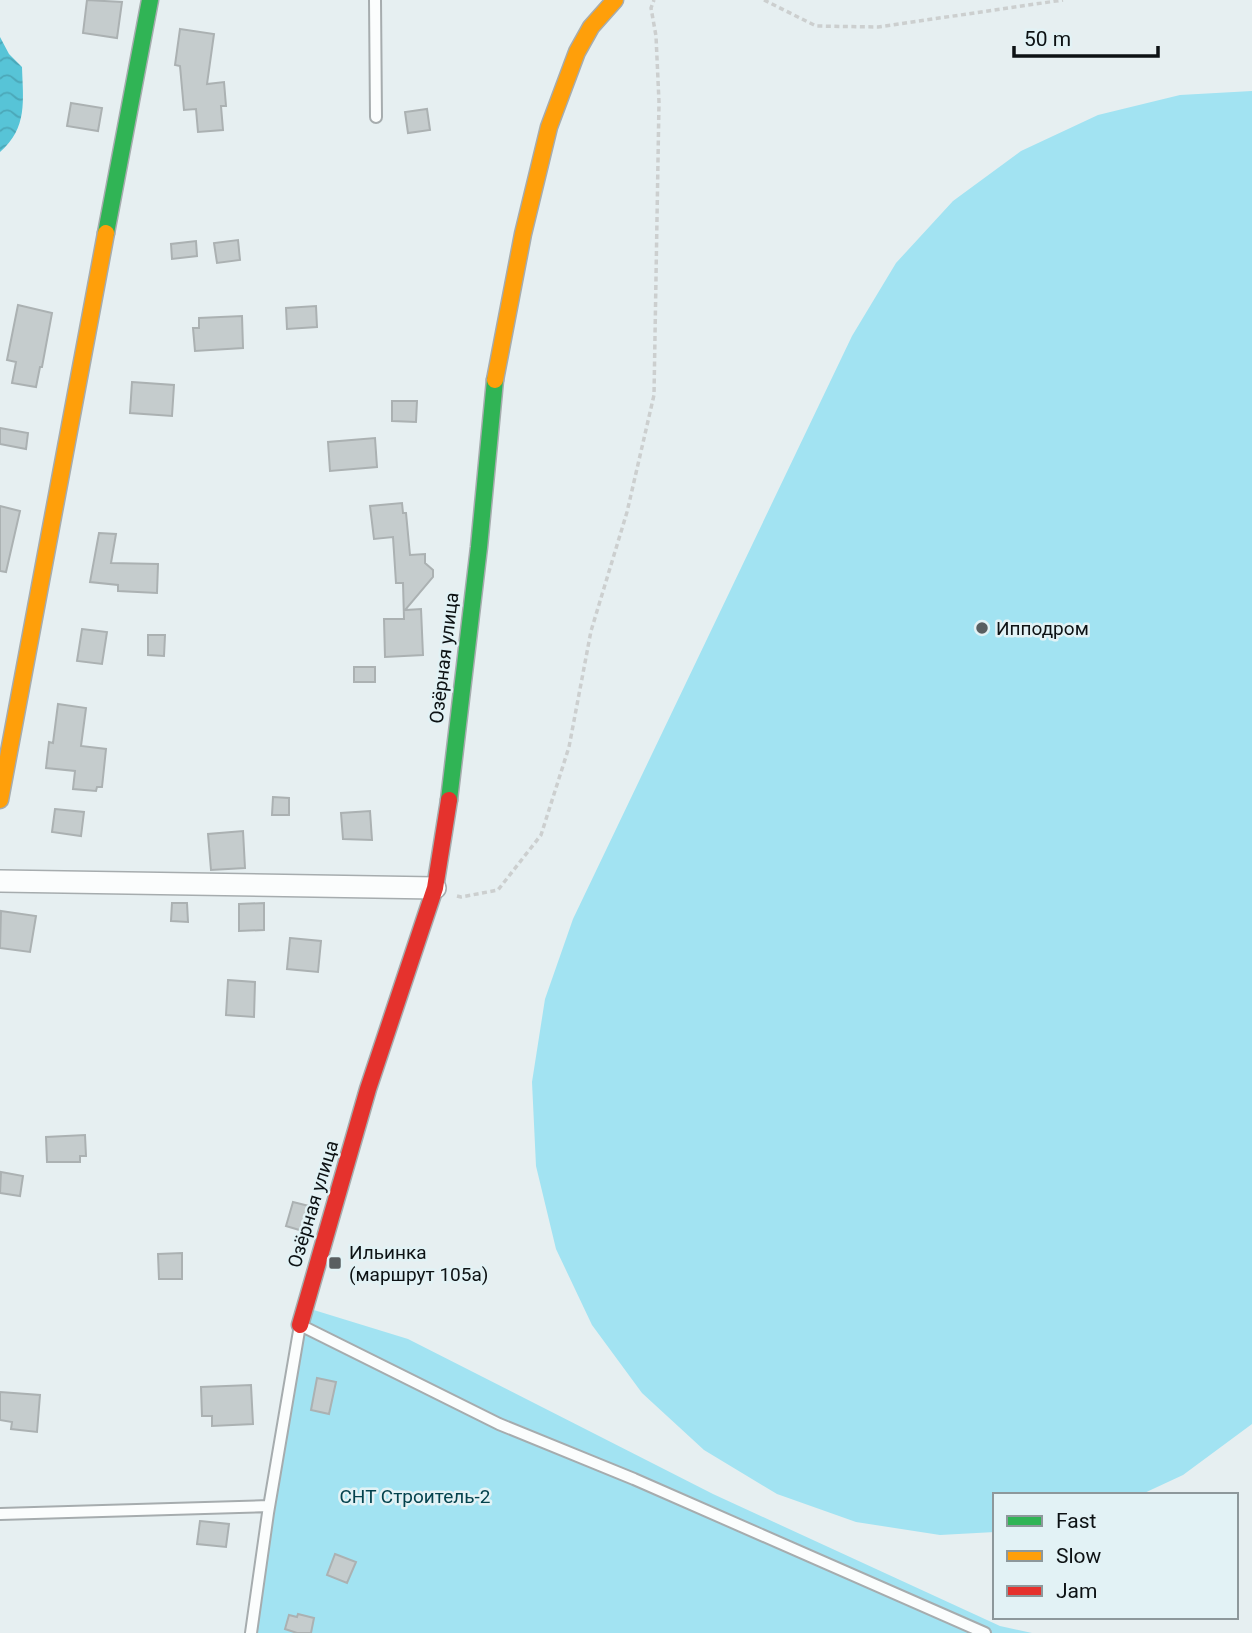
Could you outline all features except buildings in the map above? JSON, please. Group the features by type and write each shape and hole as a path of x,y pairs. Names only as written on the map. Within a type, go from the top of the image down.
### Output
{"street":[{"path":"0,800 150,0"},
{"name":"Озёрная улица","path":"300,1325 368,1089 435,888 444,839 479,547 494,386 523,234 549,127 577,51 591,27 615,0"},
{"path":"0,881 435,888"}],"lane":[{"path":"375,0 376,117"},
{"path":"251,1633 269,1506 300,1325 499,1424 634,1479 985,1633"},
{"path":"0,1514 269,1506"}],"path":[{"path":"435,888 461,897 498,890 541,835 569,747 591,631 627,512 654,395 659,102 656,36 651,8 654,0"},
{"path":"764,0 816,26 878,27 1063,0"}],"green space":[{"name":"Ипподром","path":"1252,91 1252,1424 1183,1475 1144,1493 993,1493 993,1532 940,1535 856,1522 777,1494 704,1450 642,1393 592,1325 556,1249 536,1166 532,1082 545,999 573,919 852,336 896,263 953,201 1021,151 1098,115 1180,95"},
{"name":"СНТ Строитель-2","path":"304,1307 408,1339 713,1494 1000,1626 1032,1633 255,1633"}],"water":[{"path":"0,37 9,54 22,67 23,91 20,123 9,143 0,152"}],"traffic: fast":[{"path":"106,233 150,0"},
{"path":"449,800 479,547 495,380"}],"traffic: slow":[{"path":"495,380 523,234 549,127 577,52 591,27 615,0"},
{"path":"0,800 106,233"}],"traffic: jam":[{"path":"300,1325 368,1089 435,888 449,800"}],"place":[{"name":"Ипподром","path":"982,628"},
{"name":"Ильинка (маршрут 105а)","path":"335,1263"}]}
